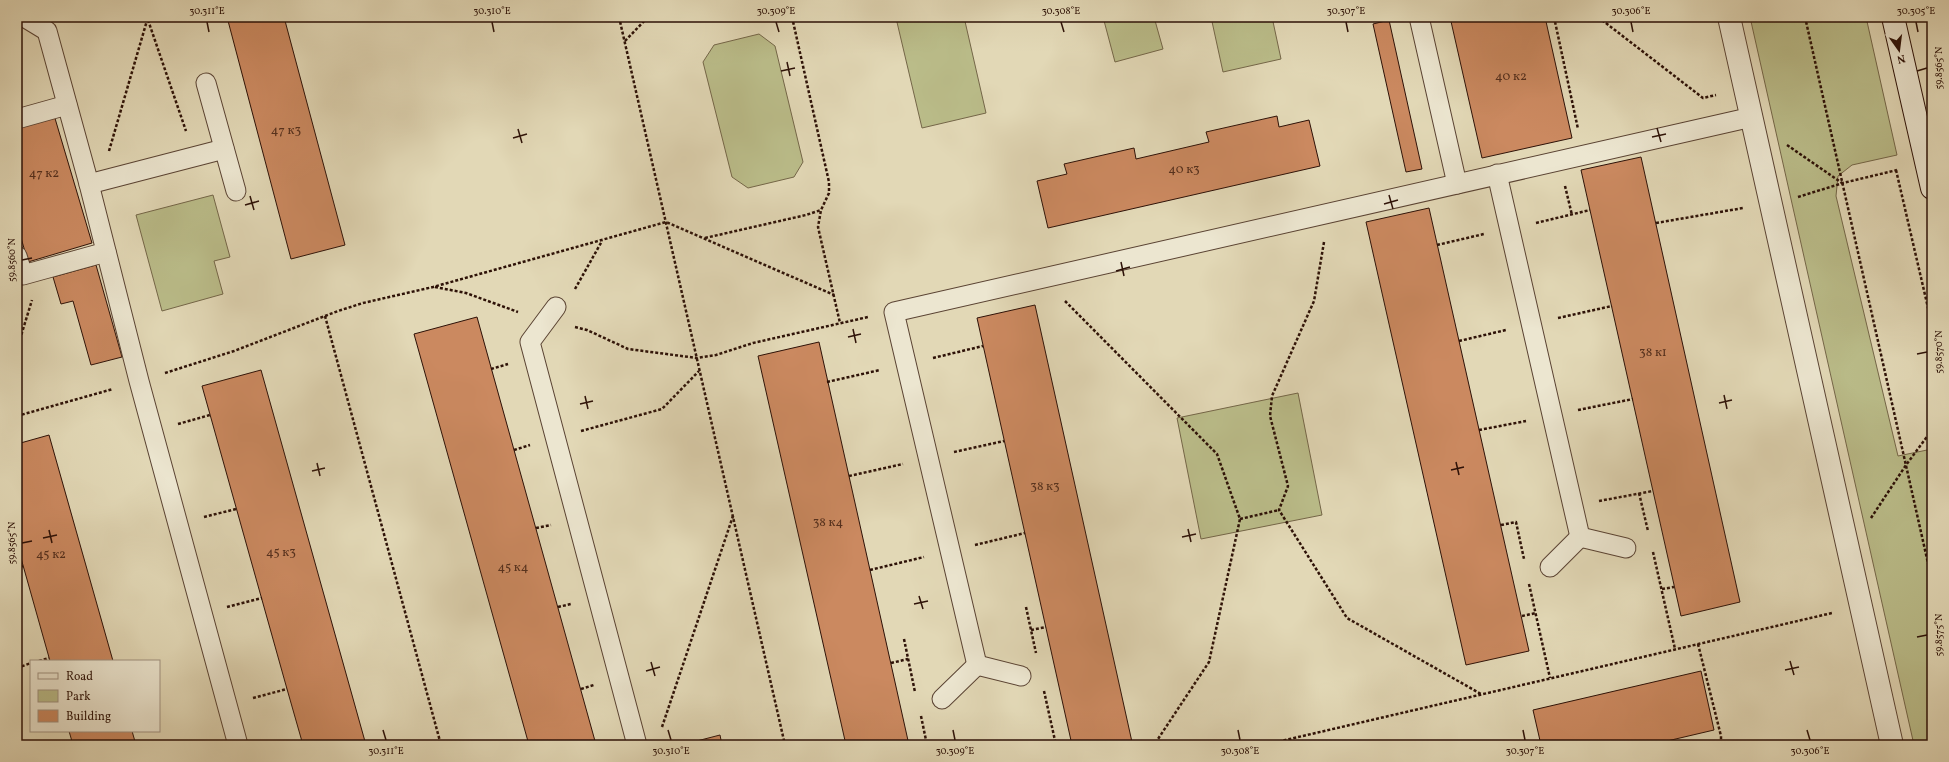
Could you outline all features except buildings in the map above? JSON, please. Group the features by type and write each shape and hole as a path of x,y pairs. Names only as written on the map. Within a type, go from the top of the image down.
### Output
{"street":[{"path":"1729,17 1892,745"},
{"path":"1893,17 1932,188"}],"lane":[{"path":"24,17 51,24 67,105 89,184 152,430 238,745"},
{"path":"1419,17 1457,184"},
{"path":"206,83 236,191"},
{"path":"17,119 67,105"},
{"path":"977,665 894,312 1752,117"},
{"path":"89,184 224,149"},
{"path":"1497,174 1580,537"},
{"path":"17,256 23,275 106,252"},
{"path":"551,314 530,342 637,745"},
{"path":"1580,537 1626,548"},
{"path":"1550,567 1580,537"},
{"path":"977,665 1022,676"},
{"path":"942,699 977,665"}],"path":[{"path":"619,17 785,745"},
{"path":"624,41 648,17"},
{"path":"792,17 829,182 829,193 821,210 818,227 840,323"},
{"path":"1554,17 1584,154"},
{"path":"1598,17 1703,98 1716,95"},
{"path":"1806,17 1932,581"},
{"path":"109,153 148,18"},
{"path":"148,18 195,157"},
{"path":"1785,144 1843,183"},
{"path":"1796,197 1843,183 1900,169"},
{"path":"1896,170 1932,325"},
{"path":"705,238 806,215 821,210"},
{"path":"1656,223 1743,210"},
{"path":"1279,510 1288,486 1270,416 1272,396 1314,301 1329,213"},
{"path":"17,416 139,381 234,351 325,316 369,301 433,287 666,222 834,295"},
{"path":"551,314 575,288 602,240"},
{"path":"17,349 41,270"},
{"path":"1042,278 1217,454 1240,520 1209,662 1154,745"},
{"path":"433,287 466,293 551,314 628,349 697,358 716,354 753,342 894,312"},
{"path":"325,316 441,745"},
{"path":"555,438 662,409 700,371"},
{"path":"152,430 210,415"},
{"path":"1867,525 1906,465 1932,430"},
{"path":"1573,507 1653,491"},
{"path":"1640,493 1650,538"},
{"path":"178,524 236,509"},
{"path":"1240,520 1279,510"},
{"path":"1279,510 1347,618 1481,694"},
{"path":"660,732 733,515"},
{"path":"1501,525 1516,522 1525,565"},
{"path":"1651,545 1675,649"},
{"path":"17,566 23,566"},
{"path":"1528,580 1550,678"},
{"path":"1662,589 1674,587"},
{"path":"202,613 262,598"},
{"path":"1522,616 1536,613"},
{"path":"1264,745 1832,613"},
{"path":"1031,630 1046,627"},
{"path":"1698,644 1721,736 1722,745 1716,745"},
{"path":"42,660 49,658"},
{"path":"891,663 908,659"},
{"path":"17,668 30,663"},
{"path":"227,705 287,689"},
{"path":"1674,740 1676,745"}],"green space":[{"path":"964,17 986,113 922,128 896,18"},
{"path":"1103,17 1154,17 1163,49 1115,62"},
{"path":"1211,17 1272,17 1281,59 1223,72"},
{"path":"1750,17 1866,17 1897,155 1852,165 1838,176 1836,196 1898,456 1932,449 1932,745 1914,745"},
{"path":"759,34 775,46 803,162 794,177 748,188 732,177 703,62 714,45"},
{"path":"213,195 230,257 214,261 223,294 162,311 136,215"},
{"path":"1298,393 1322,515 1201,539 1177,418"}]}
